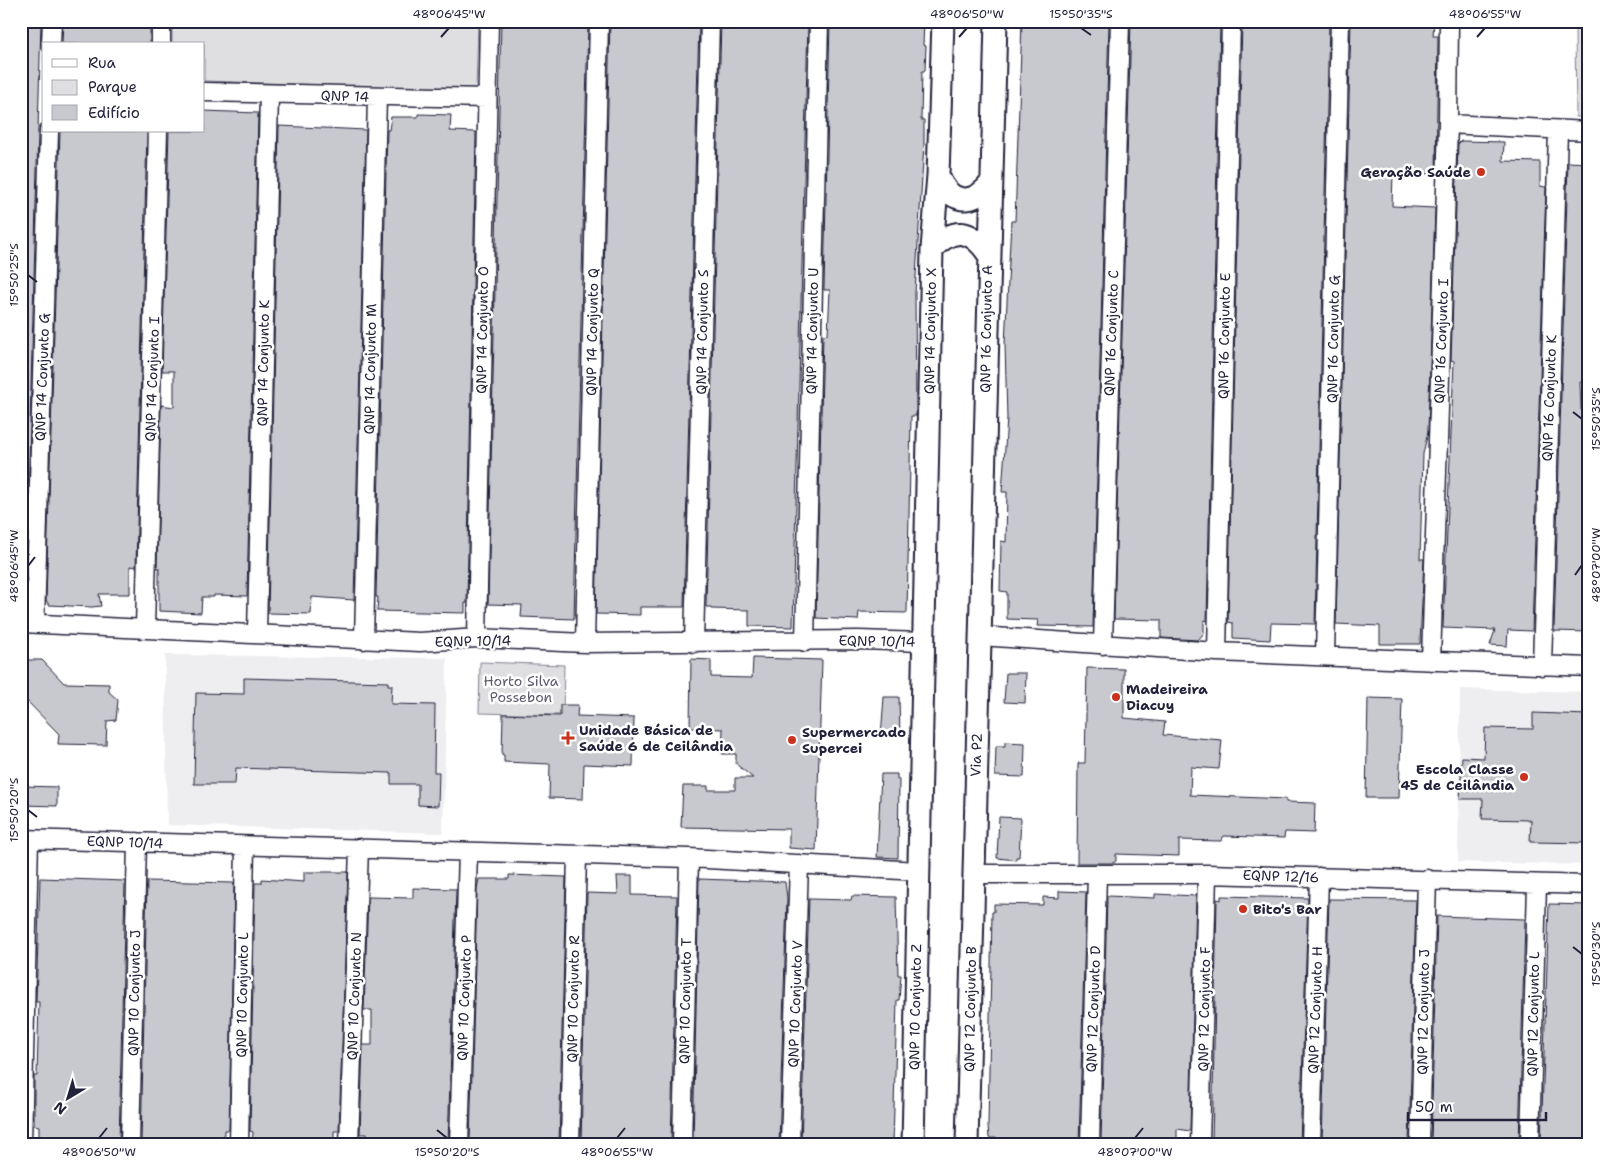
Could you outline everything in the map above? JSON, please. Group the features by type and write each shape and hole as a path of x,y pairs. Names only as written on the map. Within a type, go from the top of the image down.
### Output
{"street":[{"path":"51,42 52,21"},
{"path":"161,21 161,42"},
{"name":"QNP 14 Conjunto O","path":"477,638 488,21"},
{"name":"QNP 14 Conjunto Q","path":"585,643 599,21"},
{"name":"QNP 14 Conjunto S","path":"694,644 710,21"},
{"name":"QNP 14 Conjunto U","path":"805,642 819,21"},
{"name":"QNP 14 Conjunto X","path":"924,642 932,249 938,175 943,21"},
{"name":"QNP 16 Conjunto A","path":"980,636 988,254 996,21"},
{"name":"QNP 16 Conjunto C","path":"1103,644 1120,21"},
{"name":"QNP 16 Conjunto E","path":"1217,652 1232,21"},
{"name":"QNP 16 Conjunto G","path":"1325,656 1340,21"},
{"name":"QNP 16 Conjunto I","path":"1431,661 1448,124 1449,21"},
{"name":"QNP 14","path":"205,92 486,98"},
{"name":"QNP 14 Conjunto K","path":"257,633 269,94"},
{"name":"QNP 14 Conjunto M","path":"364,640 377,97"},
{"path":"1448,124 1558,131 1589,131"},
{"name":"QNP 16 Conjunto K","path":"1542,666 1558,131"},
{"name":"QNP 14 Conjunto G","path":"28,623 49,132"},
{"name":"QNP 14 Conjunto I","path":"145,628 158,132"},
{"path":"938,175 943,188 954,197 968,199 981,194 990,184"},
{"path":"932,249 944,236 962,232 978,239 988,254"},
{"name":"EQNP 10/14","path":"28,623 420,642 477,638 585,643 694,644 924,642"},
{"path":"980,636 1217,652 1589,667"},
{"name":"Via P2","path":"973,874 980,636"},
{"path":"918,871 924,642"},
{"path":"22,1144 25,839"},
{"name":"EQNP 10/14","path":"25,839 245,847 358,848 688,858 918,871"},
{"name":"QNP 10 Conjunto J","path":"130,1144 138,842"},
{"name":"QNP 10 Conjunto L","path":"238,1144 245,847"},
{"name":"QNP 10 Conjunto N","path":"349,1144 358,848"},
{"name":"QNP 10 Conjunto P","path":"459,1144 468,852"},
{"name":"QNP 10 Conjunto R","path":"570,1144 577,855"},
{"name":"QNP 10 Conjunto T","path":"682,1144 688,858"},
{"name":"QNP 10 Conjunto V","path":"790,1144 799,864"},
{"name":"QNP 10 Conjunto Z","path":"913,1144 918,871"},
{"name":"EQNP 12/16","path":"973,874 1207,874 1589,885"},
{"name":"QNP 12 Conjunto B","path":"967,1144 973,874"},
{"name":"QNP 12 Conjunto D","path":"1090,1144 1097,874"},
{"name":"QNP 12 Conjunto F","path":"1200,1144 1207,874"},
{"name":"QNP 12 Conjunto H","path":"1311,1144 1319,877"},
{"name":"QNP 12 Conjunto J","path":"1420,1144 1426,879"},
{"name":"QNP 12 Conjunto L","path":"1530,1144 1537,884"}],"shaded area":[{"path":"165,655 447,658 443,833 167,825"},
{"name":"Escola Classe 45 de Ceilândia","path":"1460,689 1589,692 1589,865 1458,862"}],"green space":[{"path":"172,21 478,21 476,90 205,81 205,42 172,42"},
{"path":"1575,27 1589,28 1589,117 1576,117"},
{"name":"Horto Silva Possebon","path":"480,662 564,665 563,715 479,713"}],"building":[{"path":"21,21 41,21 25,607 21,608"},
{"path":"63,21 150,21 150,42 62,42"},
{"path":"501,21 588,21 574,619 521,617 522,605 488,604"},
{"path":"610,21 699,21 684,607 640,607 640,615 596,614"},
{"path":"721,21 808,21 793,627 749,626 749,610 711,609 711,607 706,607"},
{"path":"830,21 924,21 923,45 926,46 925,71 922,71 921,120 924,120 924,144 915,293 916,416 911,416 907,613 859,612 858,620 816,618 823,335 828,334 830,290 824,290"},
{"path":"1022,21 1109,21 1093,627 1037,626 1038,620 1007,619 1007,592 1000,591 1001,541 1006,542 1007,492 1002,492 1007,418 1005,344 1011,221 1015,221"},
{"path":"1131,21 1220,21 1207,621 1204,620 1204,633 1198,640 1161,638 1161,620 1114,619"},
{"path":"1242,21 1329,21 1315,624 1271,623 1270,640 1233,638 1233,623 1228,622"},
{"path":"1351,21 1434,21 1433,36 1438,36 1436,174 1393,173 1392,206 1435,208 1428,432 1423,454 1420,559 1424,559 1420,644 1380,644 1380,626 1336,624"},
{"path":"205,111 258,113 247,596 214,595 214,597 202,597 201,613 159,611 159,568 157,568 161,405 174,407 174,371 162,371 169,132 205,132"},
{"path":"418,114 451,115 450,131 476,132 467,603 465,603 465,613 377,611 387,130 389,130 391,117 418,117"},
{"path":"279,126 366,130 354,600 312,597 311,614 268,613"},
{"path":"60,132 147,132 136,567 130,566 130,594 99,594 101,606 49,605 46,600"},
{"path":"1461,141 1504,142 1503,161 1540,162 1540,186 1546,187 1532,631 1508,630 1507,646 1490,645 1495,630 1443,628 1454,361 1451,360 1458,144"},
{"path":"1568,162 1589,163 1589,382 1580,382 1581,410 1589,410 1589,632 1554,631"},
{"path":"753,658 822,660 816,850 789,848 789,829 681,827 683,786 708,786 708,790 735,790 735,778 753,778 736,764 736,754 722,754 723,729 690,728 691,659 711,660 711,677 752,678"},
{"path":"42,660 64,683 109,684 109,692 118,700 116,720 107,721 106,745 58,744 59,734 27,701 21,700 21,662"},
{"path":"1087,668 1124,669 1124,718 1165,722 1163,735 1222,740 1219,769 1191,767 1190,795 1286,799 1286,802 1315,803 1314,833 1285,832 1284,838 1224,836 1221,841 1179,840 1179,856 1116,854 1116,861 1113,863 1077,863 1078,763 1085,763"},
{"path":"1006,673 1026,673 1025,703 1004,702"},
{"path":"244,678 388,682 388,685 392,685 391,704 435,705 434,772 439,772 438,806 418,805 418,784 391,784 391,773 236,768 235,784 194,784 196,693 244,694"},
{"path":"884,697 899,697 900,736 881,736"},
{"path":"1368,698 1402,699 1399,798 1366,798"},
{"name":"Unidade Básica de Saúde 6 de Ceilândia","path":"560,705 578,705 577,716 634,718 633,766 584,764 583,799 549,798 550,764 504,762 504,755 502,755 503,714 560,716"},
{"path":"1533,713 1589,715 1589,843 1530,842 1531,820 1482,819 1483,799 1460,799 1462,757 1484,758 1485,728 1533,729"},
{"path":"1005,742 1025,743 1024,777 995,776 996,746 1005,746"},
{"path":"881,774 897,774 897,779 899,779 898,858 877,857"},
{"path":"23,786 57,787 57,806 22,805"},
{"path":"999,817 1021,818 1019,857 1016,857 1016,860 997,858"},
{"path":"304,872 348,872 339,1131 334,1131 334,1144 252,1144 253,1132 250,1131 255,883 262,883 262,879 304,882"},
{"path":"509,875 566,877 559,1144 470,1144 477,889 479,879 509,879"},
{"path":"617,876 632,876 632,895 677,896 671,1144 581,1144 587,893 618,894"},
{"path":"40,878 125,881 119,1144 39,1144 39,1126 34,1125 34,1076 37,1076 39,1002 36,1002"},
{"path":"699,879 785,882 787,898 779,1144 693,1144"},
{"path":"147,881 234,883 229,1130 224,1130 224,1144 141,1144"},
{"path":"413,888 456,889 448,1144 366,1144 367,1134 360,1134 363,1045 372,1045 372,1010 364,1010 368,897 413,898"},
{"path":"1059,891 1086,892 1079,1144 998,1144 998,1138 989,1138 988,1126 992,912 994,912 994,904 1043,905 1043,897 1059,898"},
{"path":"1155,894 1196,896 1190,1131 1177,1129 1177,1144 1101,1144 1107,896 1155,898"},
{"path":"852,896 896,897 898,975 901,975 899,1000 897,1000 893,1144 801,1144 809,899 851,900"},
{"path":"1221,896 1308,898 1300,1144 1212,1144 1217,899 1221,900"},
{"path":"1329,899 1416,900 1409,1144 1322,1144"},
{"path":"1549,904 1589,905 1589,1143 1586,1144 1541,1144"},
{"path":"1437,916 1525,919 1519,1144 1431,1144"}],"place":[{"name":"Geração Saúde","path":"1481,172"},
{"name":"Madeireira Diacuy","path":"1116,697"},
{"name":"Unidade Básica de Saúde 6 de Ceilândia","path":"568,738"},
{"name":"Supermercado Supercei","path":"792,740"},
{"name":"Escola Classe 45 de Ceilândia","path":"1524,777"},
{"name":"Bito's Bar","path":"1243,909"}]}
